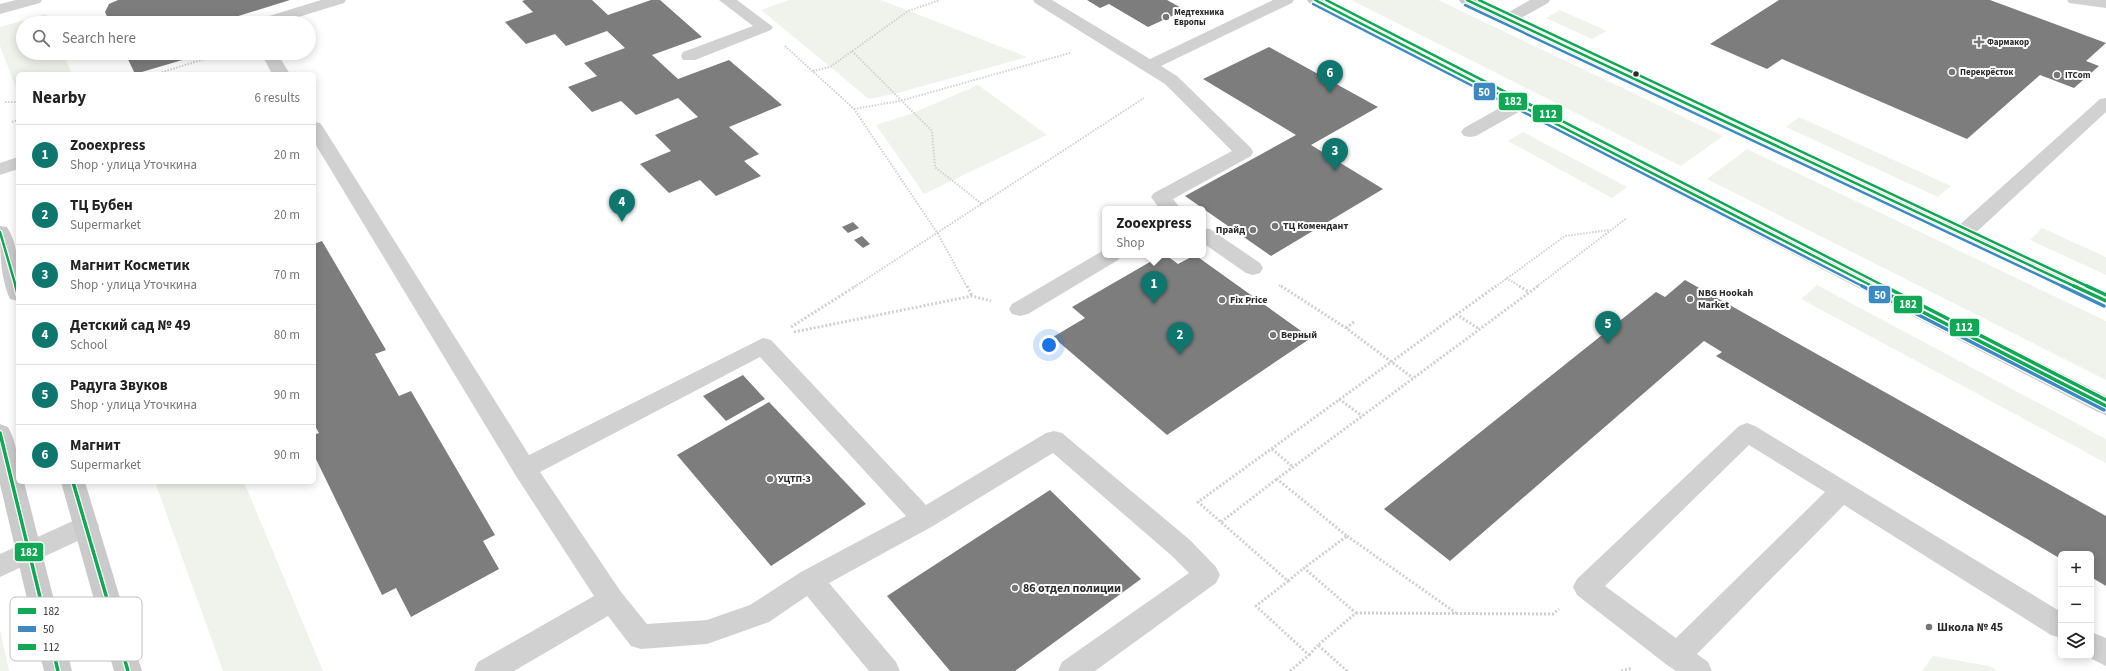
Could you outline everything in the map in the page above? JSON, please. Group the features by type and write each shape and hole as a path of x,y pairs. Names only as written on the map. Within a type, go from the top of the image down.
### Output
{"street":[{"path":"0,9 34,0"},
{"path":"285,16 338,0"},
{"path":"727,0 765,27"},
{"path":"1041,0 1171,80 1244,152 1161,197 1168,206"},
{"path":"1149,66 1286,0"},
{"path":"1314,0 2106,406"},
{"path":"1467,0 2106,300"},
{"path":"1508,19 1542,0"},
{"path":"2075,0 2106,4"},
{"path":"689,56 765,27"},
{"path":"273,60 280,72"},
{"path":"1963,233 2106,103"},
{"path":"1470,132 1518,105"},
{"path":"316,131 525,469 611,600 640,636 707,632 758,614 810,580 924,519 1054,440 1181,548 1206,575 1072,671"},
{"path":"0,169 16,164"},
{"path":"0,232 16,287"},
{"path":"1206,236 1253,268"},
{"path":"1020,309 1106,258"},
{"path":"525,469 771,340 924,519"},
{"path":"1842,491 1687,664 1586,587 1747,432 2058,624"},
{"path":"0,433 40,597"},
{"path":"74,484 107,597"},
{"path":"0,566 86,526"},
{"path":"810,580 886,671"},
{"path":"488,671 611,600"},
{"path":"2094,646 2106,654"},
{"path":"56,661 58,671"},
{"path":"125,661 128,671"}],"path":[{"path":"813,71 830,67 908,11 940,0"},
{"path":"765,27 854,109 938,234 972,296"},
{"path":"854,109 900,101 945,87 1109,42"},
{"path":"852,51 900,101 932,131 936,167 982,204"},
{"path":"162,72 201,60"},
{"path":"771,340 938,234 1171,80"},
{"path":"5,102 16,102"},
{"path":"12,122 16,121"},
{"path":"1221,522 1589,248 1627,218"},
{"path":"1288,581 1198,502 1565,236 1610,230"},
{"path":"1253,268 1346,328 1413,378"},
{"path":"1506,278 1529,292"},
{"path":"771,340 972,296 1020,309"},
{"path":"1456,314 1479,329"},
{"path":"1346,328 1354,322"},
{"path":"1339,399 1362,416"},
{"path":"1272,449 1293,467"},
{"path":"1277,479 1347,536 1457,614"},
{"path":"1309,655 1256,606 1347,536"},
{"path":"1304,568 1356,613 1553,614 1586,587"},
{"path":"1290,671 1356,613"},
{"path":"1318,645 1347,671"}],"shaded area":[{"path":"789,0 881,0 1027,57 894,94 869,99 761,10"},
{"path":"1351,0 1438,0 1723,136 1681,166"},
{"path":"1560,10 1607,31 1592,39 1546,18"},
{"path":"16,22 16,60 66,60 71,72 16,72 16,88 0,46 0,27"},
{"path":"978,85 1047,135 924,194 876,125 913,113"},
{"path":"1799,117 1951,186 1938,197 1786,127"},
{"path":"1523,132 1627,187 1612,198 1508,141"},
{"path":"1747,149 2106,321 2106,380 1707,179"},
{"path":"2042,228 2106,257 2106,275 2030,240"},
{"path":"1817,285 2106,439 2106,463 1801,299"},
{"path":"156,484 245,484 323,671 223,671"},
{"path":"0,629 9,671 0,671"},
{"path":"1933,656 1989,666 1998,671 1922,671"}],"building":[{"path":"118,0 290,0 238,16 107,16 105,12 109,4"},
{"path":"592,0 608,15 651,0 660,0 702,37 652,55 678,79 729,60 782,105 729,127 759,154 744,161 761,176 716,196 700,180 669,193 640,164 671,151 655,135 698,117 678,98 636,115 621,101 592,112 568,87 597,76 584,63 625,48 607,31 566,46 555,34 526,44 505,22 533,12 522,1"},
{"path":"1087,0 1167,0 1185,10 1148,27 1109,4 1100,8"},
{"name":"Перекрёсток","path":"1779,0 1990,0 2106,43 2086,61 2099,66 2074,88 2040,75 1967,139 1782,59 1767,69 1710,44"},
{"path":"1269,47 1378,107 1311,145 1383,189 1271,256 1206,211 1206,206 1199,206 1185,196 1296,135 1203,79"},
{"path":"128,60 182,60 142,72 134,72"},
{"path":"853,222 859,228 848,233 842,227"},
{"path":"862,236 870,244 863,248 854,240"},
{"path":"322,241 386,350 375,354 399,396 411,391 495,535 483,541 499,569 411,617 396,588 382,595 316,459 316,434 319,433 316,428 316,243"},
{"path":"1157,258 1170,258 1178,264 1189,258 1199,258 1311,338 1167,435 1053,337 1085,318 1072,307"},
{"path":"1685,280 2106,516 2106,586 2094,579 2094,551 2058,551 2058,557 1716,356 1722,352 1704,341 1450,561 1384,509 1656,292 1665,297"},
{"path":"743,375 765,399 726,421 703,396"},
{"name":"УЦТП-3","path":"769,402 866,504 771,566 677,455"},
{"name":"86 отдел полиции","path":"1050,490 1141,579 1015,671 950,671 887,596"}],"transit line":[{"name":"182","path":"1315,0 2106,406"},
{"name":"112","path":"1326,0 2106,400"},
{"name":"182","path":"1467,0 2106,301"},
{"name":"112","path":"1479,0 2106,295"},
{"name":"50","path":"1313,4 2104,410"},
{"name":"50","path":"1465,5 2104,306"},
{"name":"182","path":"0,232 16,287"},
{"name":"182","path":"0,433 40,597"},
{"name":"182","path":"74,484 106,597"},
{"name":"182","path":"56,661 58,671"},
{"name":"182","path":"125,661 128,671"}],"place":[{"name":"Медтехника Европы","path":"1166,17"},
{"name":"Фармакор","path":"1979,42"},
{"name":"Перекрёсток","path":"1952,72"},
{"name":"ITCom","path":"2057,75"},
{"name":"Магнит","path":"1330,93"},
{"name":"Магнит Косметик","path":"1335,171"},
{"name":"Детский сад № 49","path":"622,222"},
{"name":"ТЦ Комендант","path":"1275,226"},
{"name":"Прайд","path":"1253,230"},
{"name":"NBG Hookah Market","path":"1690,299"},
{"name":"Fix Price","path":"1222,300"},
{"name":"Zooexpress","path":"1154,304"},
{"name":"Верный","path":"1273,335"},
{"name":"Радуга Звуков","path":"1608,344"},
{"name":"ТЦ Бубен","path":"1180,355"},
{"name":"УЦТП-3","path":"770,479"},
{"name":"86 отдел полиции","path":"1015,588"},
{"name":"Школа № 45","path":"1929,627"}]}
